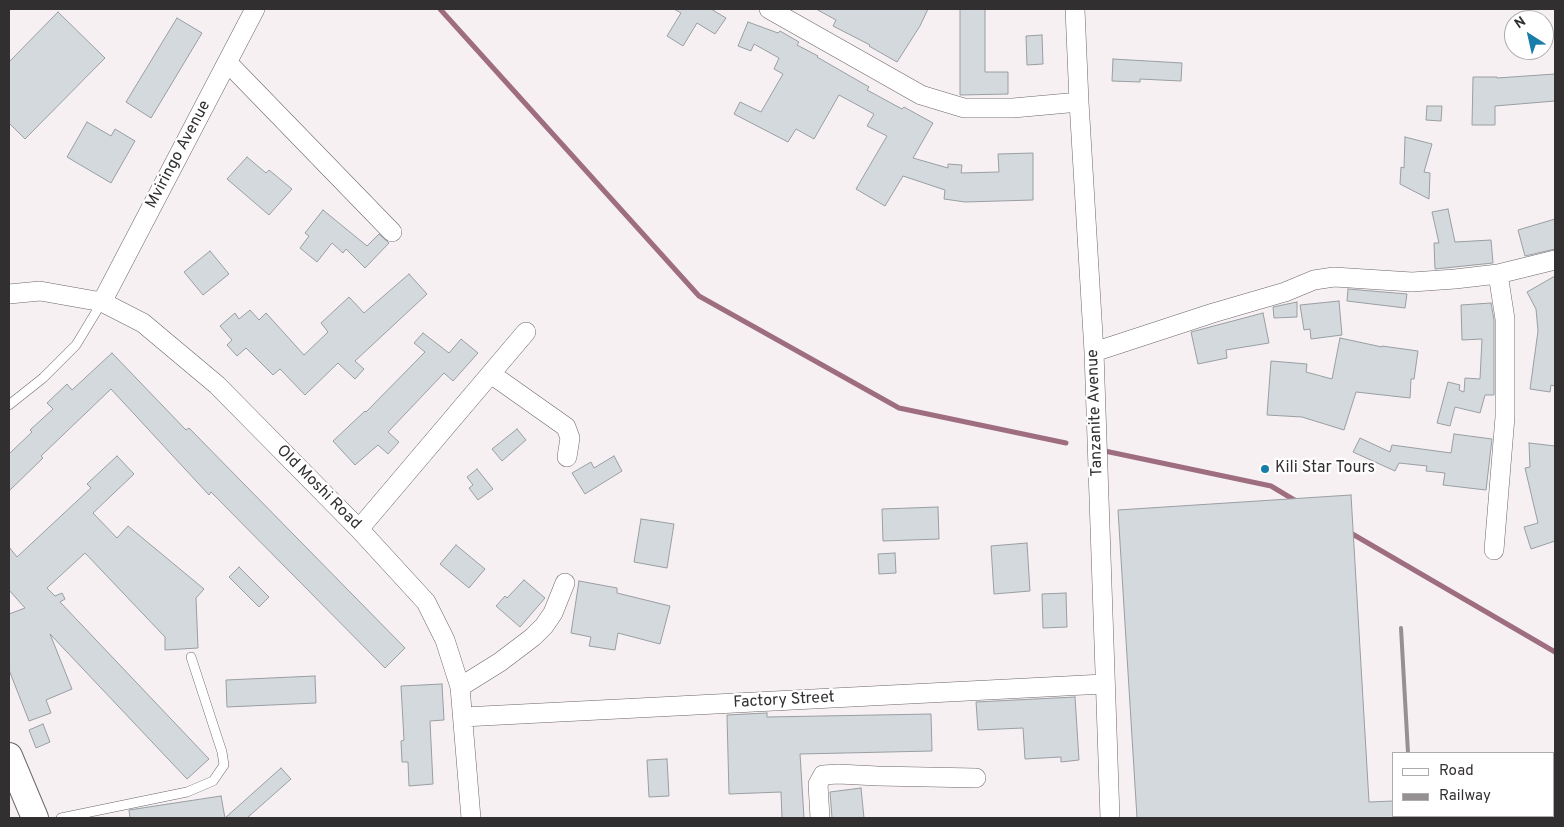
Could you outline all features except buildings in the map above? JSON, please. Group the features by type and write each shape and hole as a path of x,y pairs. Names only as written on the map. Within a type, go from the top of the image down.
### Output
{"main road":[{"path":"9,756 35,818"}],"street":[{"name":"Mviringo Avenue","path":"102,302 255,9"},
{"path":"769,9 921,95 964,108 1013,108 1079,102"},
{"name":"Tanzanite Avenue","path":"1075,9 1094,352 1110,818"},
{"path":"228,63 392,232"},
{"path":"1094,352 1213,313 1285,292 1314,280 1334,277 1412,282 1498,274 1555,260"},
{"path":"1494,550 1505,417 1506,319 1498,274"},
{"name":"Old Moshi Road","path":"9,294 40,291 102,302 143,324 217,385 359,529 426,602 445,640 460,686 471,818"},
{"path":"359,529 526,332"},
{"path":"491,374 566,427 570,438 567,457"},
{"path":"460,686 500,662 533,637 553,613 565,583"},
{"name":"Factory Street","path":"463,718 1104,684"},
{"path":"820,818 818,784 823,775 976,778"}],"lane":[{"path":"9,405 43,378 76,345 102,302"},
{"path":"61,818 187,792 213,780 224,765 222,752 191,657"}],"waterway":[{"path":"440,9 699,296 899,408 1066,443"},
{"path":"1100,450 1271,486 1296,501"},
{"path":"1349,532 1555,652"}],"railway":[{"path":"1401,628 1408,752"}],"place":[{"name":"Kili Star Tours","path":"1265,469"}]}
